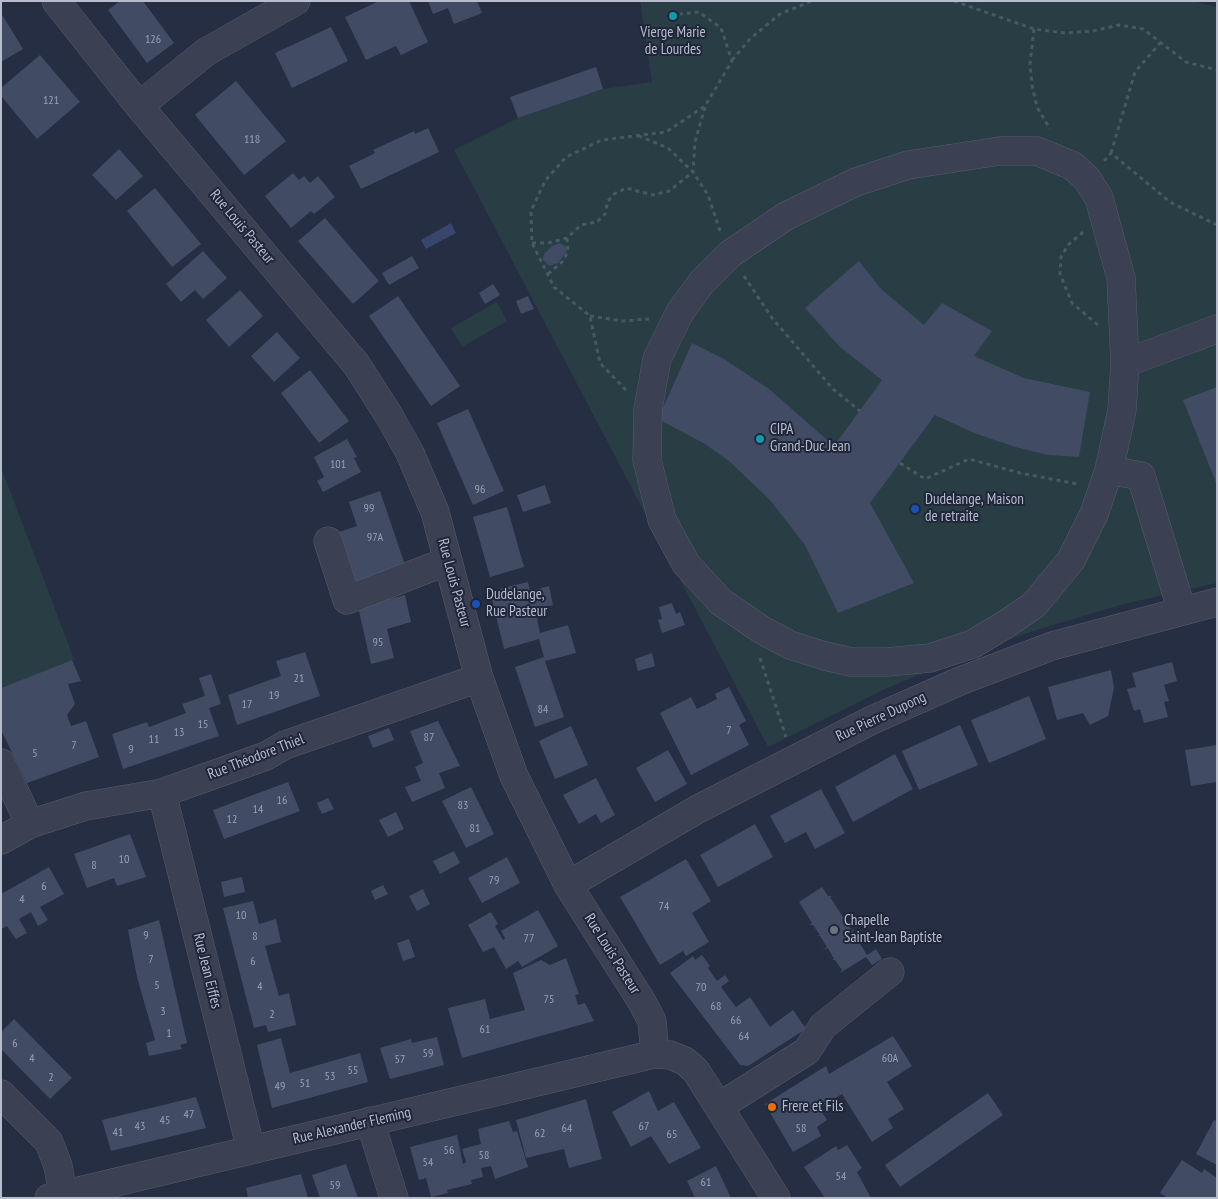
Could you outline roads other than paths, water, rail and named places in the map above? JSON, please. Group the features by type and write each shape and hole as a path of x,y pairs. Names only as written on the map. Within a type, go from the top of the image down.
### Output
{"street":[{"name":"Rue Louis Pasteur","path":"56,1 139,106 356,364 410,453 435,512 479,678 514,776 568,885 652,1021 655,1054"},
{"path":"139,106 206,52 296,1"},
{"path":"1000,151 1037,152 1073,166 1087,179 1099,198 1106,217 1121,278 1125,363 1122,410 1106,479 1094,514 1071,560 1034,605 973,644 930,658 887,662 851,662 790,645 762,630 721,602 686,564 662,520 648,460 648,409 657,359 680,312 702,282 730,254 786,216 856,182 908,165 1000,151"},
{"path":"1125,363 1217,329"},
{"path":"1106,479 1141,476 1182,611"},
{"path":"328,541 347,600 448,561"},
{"name":"Rue Pierre Dupong","path":"568,885 698,809 872,720 960,681 1052,646 1217,602"},
{"name":"Rue Théodore Thiel","path":"1,840 30,824 86,806 162,793 266,756 285,745 479,678"},
{"path":"1,763 30,824"},
{"name":"Rue Jean Eiffes","path":"162,793 251,1150"},
{"path":"720,1106 807,1051 823,1026 890,972"},
{"path":"655,1054 670,1055 685,1061 696,1071 720,1106 776,1198"},
{"name":"Rue Alexander Fleming","path":"56,1196 655,1054"},
{"path":"1,1094 49,1142 58,1166 56,1196"},
{"path":"370,1121 394,1198"}],"water":[{"path":"451,223 456,233 426,249 421,240"}],"place":[{"name":"Vierge Marie de Lourdes","path":"673,16"},
{"name":"CIPA Grand-Duc Jean","path":"760,439"},
{"name":"Dudelange, Maison de retraite","path":"915,509"},
{"name":"Dudelange, Rue Pasteur","path":"476,604"},
{"name":"Chapelle Saint-Jean Baptiste","path":"834,930"},
{"name":"Frere et Fils","path":"772,1107"}]}
